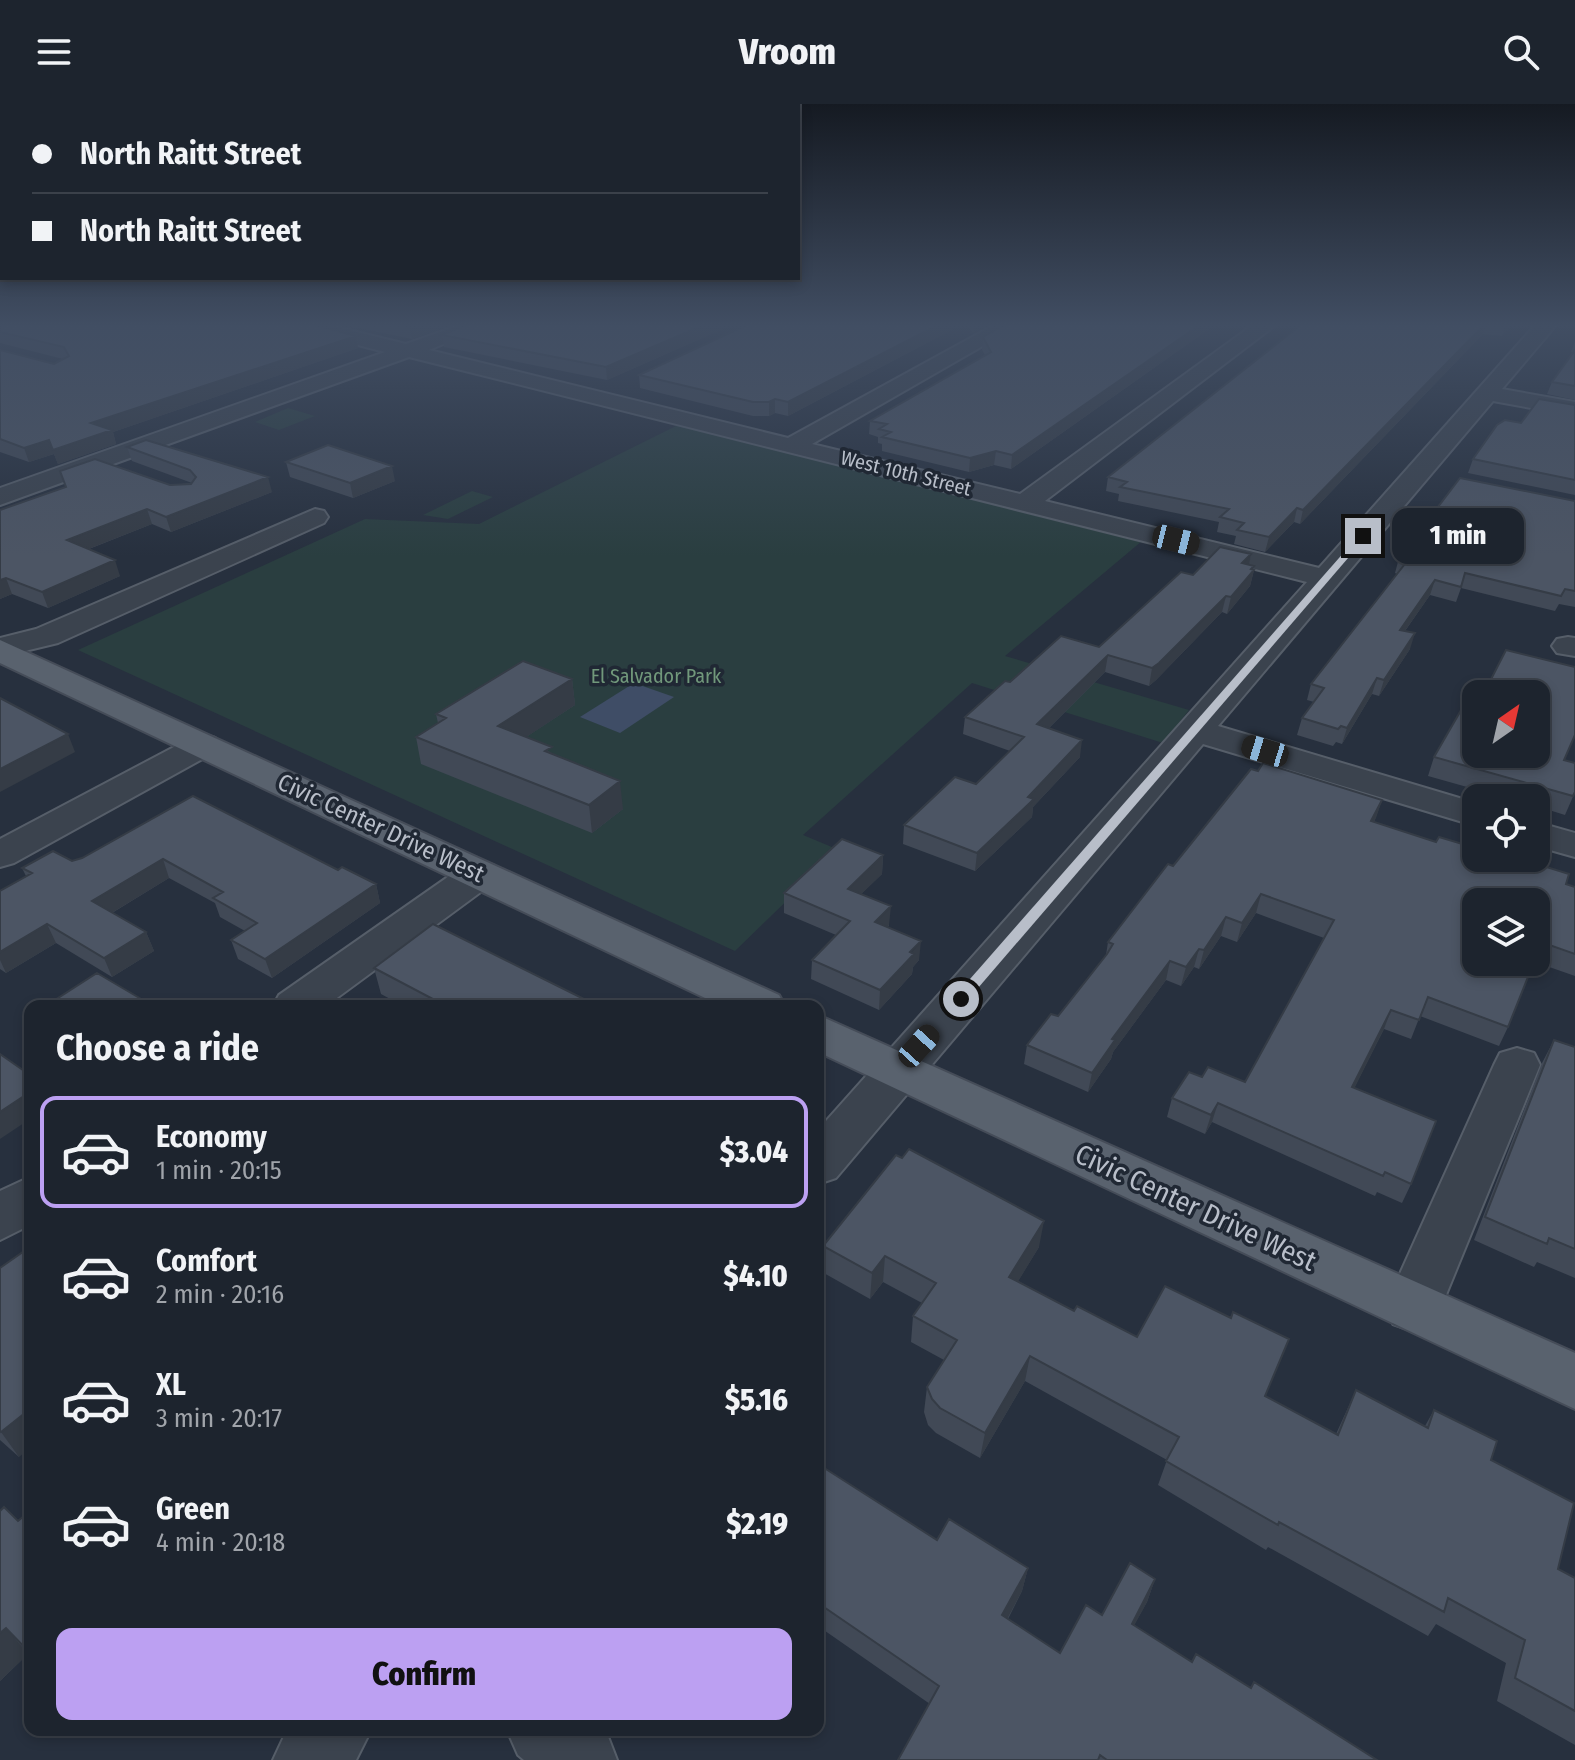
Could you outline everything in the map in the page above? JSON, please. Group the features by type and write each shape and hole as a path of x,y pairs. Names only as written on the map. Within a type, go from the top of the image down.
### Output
{"main road":[{"name":"Civic Center Drive West","path":"0,649 749,1000"},
{"name":"Civic Center Drive West","path":"824,1035 1575,1382"}],"street":[{"path":"5,491 266,401"},
{"name":"West 10th Street","path":"617,401 1326,578"},
{"path":"792,445 871,401"},
{"path":"1025,503 1163,401"},
{"path":"824,1157 1326,578 1431,476 1481,401"},
{"path":"1533,401 1575,409"},
{"path":"99,461 141,477"},
{"path":"0,649 47,636 315,517"},
{"path":"1195,730 1462,811"},
{"path":"0,855 203,745"},
{"path":"1550,838 1575,845"},
{"path":"303,1000 479,874"},
{"path":"1413,1307 1517,1065"},
{"path":"0,1219 24,1201"},
{"path":"309,1760 330,1736"},
{"path":"551,1736 581,1760"}],"green space":[{"path":"288,408 315,416 279,430 255,422"},
{"name":"El Salvador Park","path":"678,425 1142,541 1005,656 1189,710 1163,743 972,683 803,835 839,850 735,951 78,650 365,519 479,524"},
{"path":"472,491 493,497 448,519 423,515"}],"water":[{"path":"634,683 674,697 620,733 580,717"}],"building":[{"path":"0,401 157,401 91,423 112,430 53,450 49,440 24,448 0,439"},
{"path":"905,401 1090,401 1012,455 996,451 970,458 882,437 891,432 879,429 887,424 870,421"},
{"path":"1204,401 1409,401 1303,510 1297,508 1269,537 1237,530 1244,523 1220,517 1229,509 1120,487 1127,482 1108,477"},
{"path":"1537,401 1575,405 1575,480 1473,459 1497,425 1505,420 1521,423"},
{"path":"146,440 268,477 166,517 147,509 67,540 115,560 42,592 6,578 0,580 0,510 66,487 60,471 95,459 170,485 191,484 196,477 190,470 127,447"},
{"path":"328,445 392,466 350,483 286,462"},
{"path":"1460,478 1575,501 1575,591 1565,589 1561,596 1465,573 1461,587 1435,580 1400,630 1415,633 1384,680 1377,678 1347,728 1341,726 1338,729 1302,718 1324,688 1311,684 1408,560 1399,558"},
{"path":"1220,547 1251,554 1242,563 1254,566 1251,569 1254,570 1231,597 1226,596 1152,668 1108,655 1037,724 1082,740 1028,797 1034,799 977,853 904,825 955,777 976,784 1024,737 965,717 1005,681 1010,682 1061,636 1099,647 1181,572 1193,575"},
{"path":"1506,650 1575,667 1575,735 1564,760 1575,763 1575,792 1573,796 1550,790 1550,784 1530,784 1473,768 1550,768 1550,680 1491,680"},
{"path":"523,661 572,679 498,726 552,747 545,751 620,781 589,805 416,737 446,718 436,714"},
{"path":"0,698 68,734 0,769"},
{"path":"1462,709 1462,765 1434,757"},
{"path":"1263,763 1382,800 1371,821 1436,842 1439,837 1462,844 1462,872 1550,872 1550,868 1569,874 1566,884 1575,887 1575,954 1550,945 1550,888 1462,888 1462,976 1528,976 1508,1027 1428,997 1419,1020 1391,1010 1352,1087 1436,1121 1411,1184 1385,1172 1383,1176 1218,1103 1211,1115 1172,1098 1189,1072 1202,1077 1208,1067 1245,1082 1334,920 1261,894 1242,923 1226,917 1204,950 1199,949 1186,967 1170,961 1112,1039 1115,1040 1092,1073 1027,1045 1051,1014 1058,1016 1107,954 1113,944 1108,942 1168,864 1173,866 1251,769 1258,771"},
{"path":"193,796 338,870 342,867 376,884 265,959 231,940 257,923 213,898 223,892 163,859 92,901 146,932 104,958 47,924 0,952 0,891 32,873 22,868 53,851 72,861 82,858"},
{"path":"842,839 883,855 848,889 891,906 875,922 921,941 910,952 914,954 880,990 812,960 850,921 784,893"},
{"path":"433,924 586,1000 435,1000 374,968"},
{"path":"97,973 143,1000 55,1000"},
{"path":"1554,1040 1575,1047 1575,1249 1549,1238 1547,1244 1485,1217"},
{"path":"0,1054 24,1071 24,1096 0,1112"},
{"path":"909,1149 1044,1221 1009,1277 1074,1311 1077,1306 1137,1337 1165,1286 1231,1318 1233,1312 1289,1339 1265,1396 1338,1435 1356,1390 1428,1428 1434,1410 1497,1441 1491,1460 1574,1503 1558,1569 1575,1578 1575,1711 1515,1678 1525,1640 1448,1598 1444,1612 1279,1522 1278,1525 1166,1461 1179,1437 1030,1356 985,1433 940,1408 927,1387 957,1340 913,1316 936,1283 885,1256 872,1273 824,1247 896,1155 902,1158"},
{"path":"24,1251 24,1414 1,1432 0,1431 0,1268"},
{"path":"824,1468 937,1540 949,1519 1028,1568 1002,1615 1060,1653 1086,1605 1102,1615 1130,1563 1155,1579 1132,1624 1192,1662 1196,1654 1251,1688 1254,1682 1377,1760 1107,1760 1100,1755 1098,1760 898,1760 939,1686 824,1607"},
{"path":"4,1507 18,1521 24,1516 24,1647 6,1628 0,1633 0,1511"}],"route":[{"path":"961,999 1363,536"}]}
